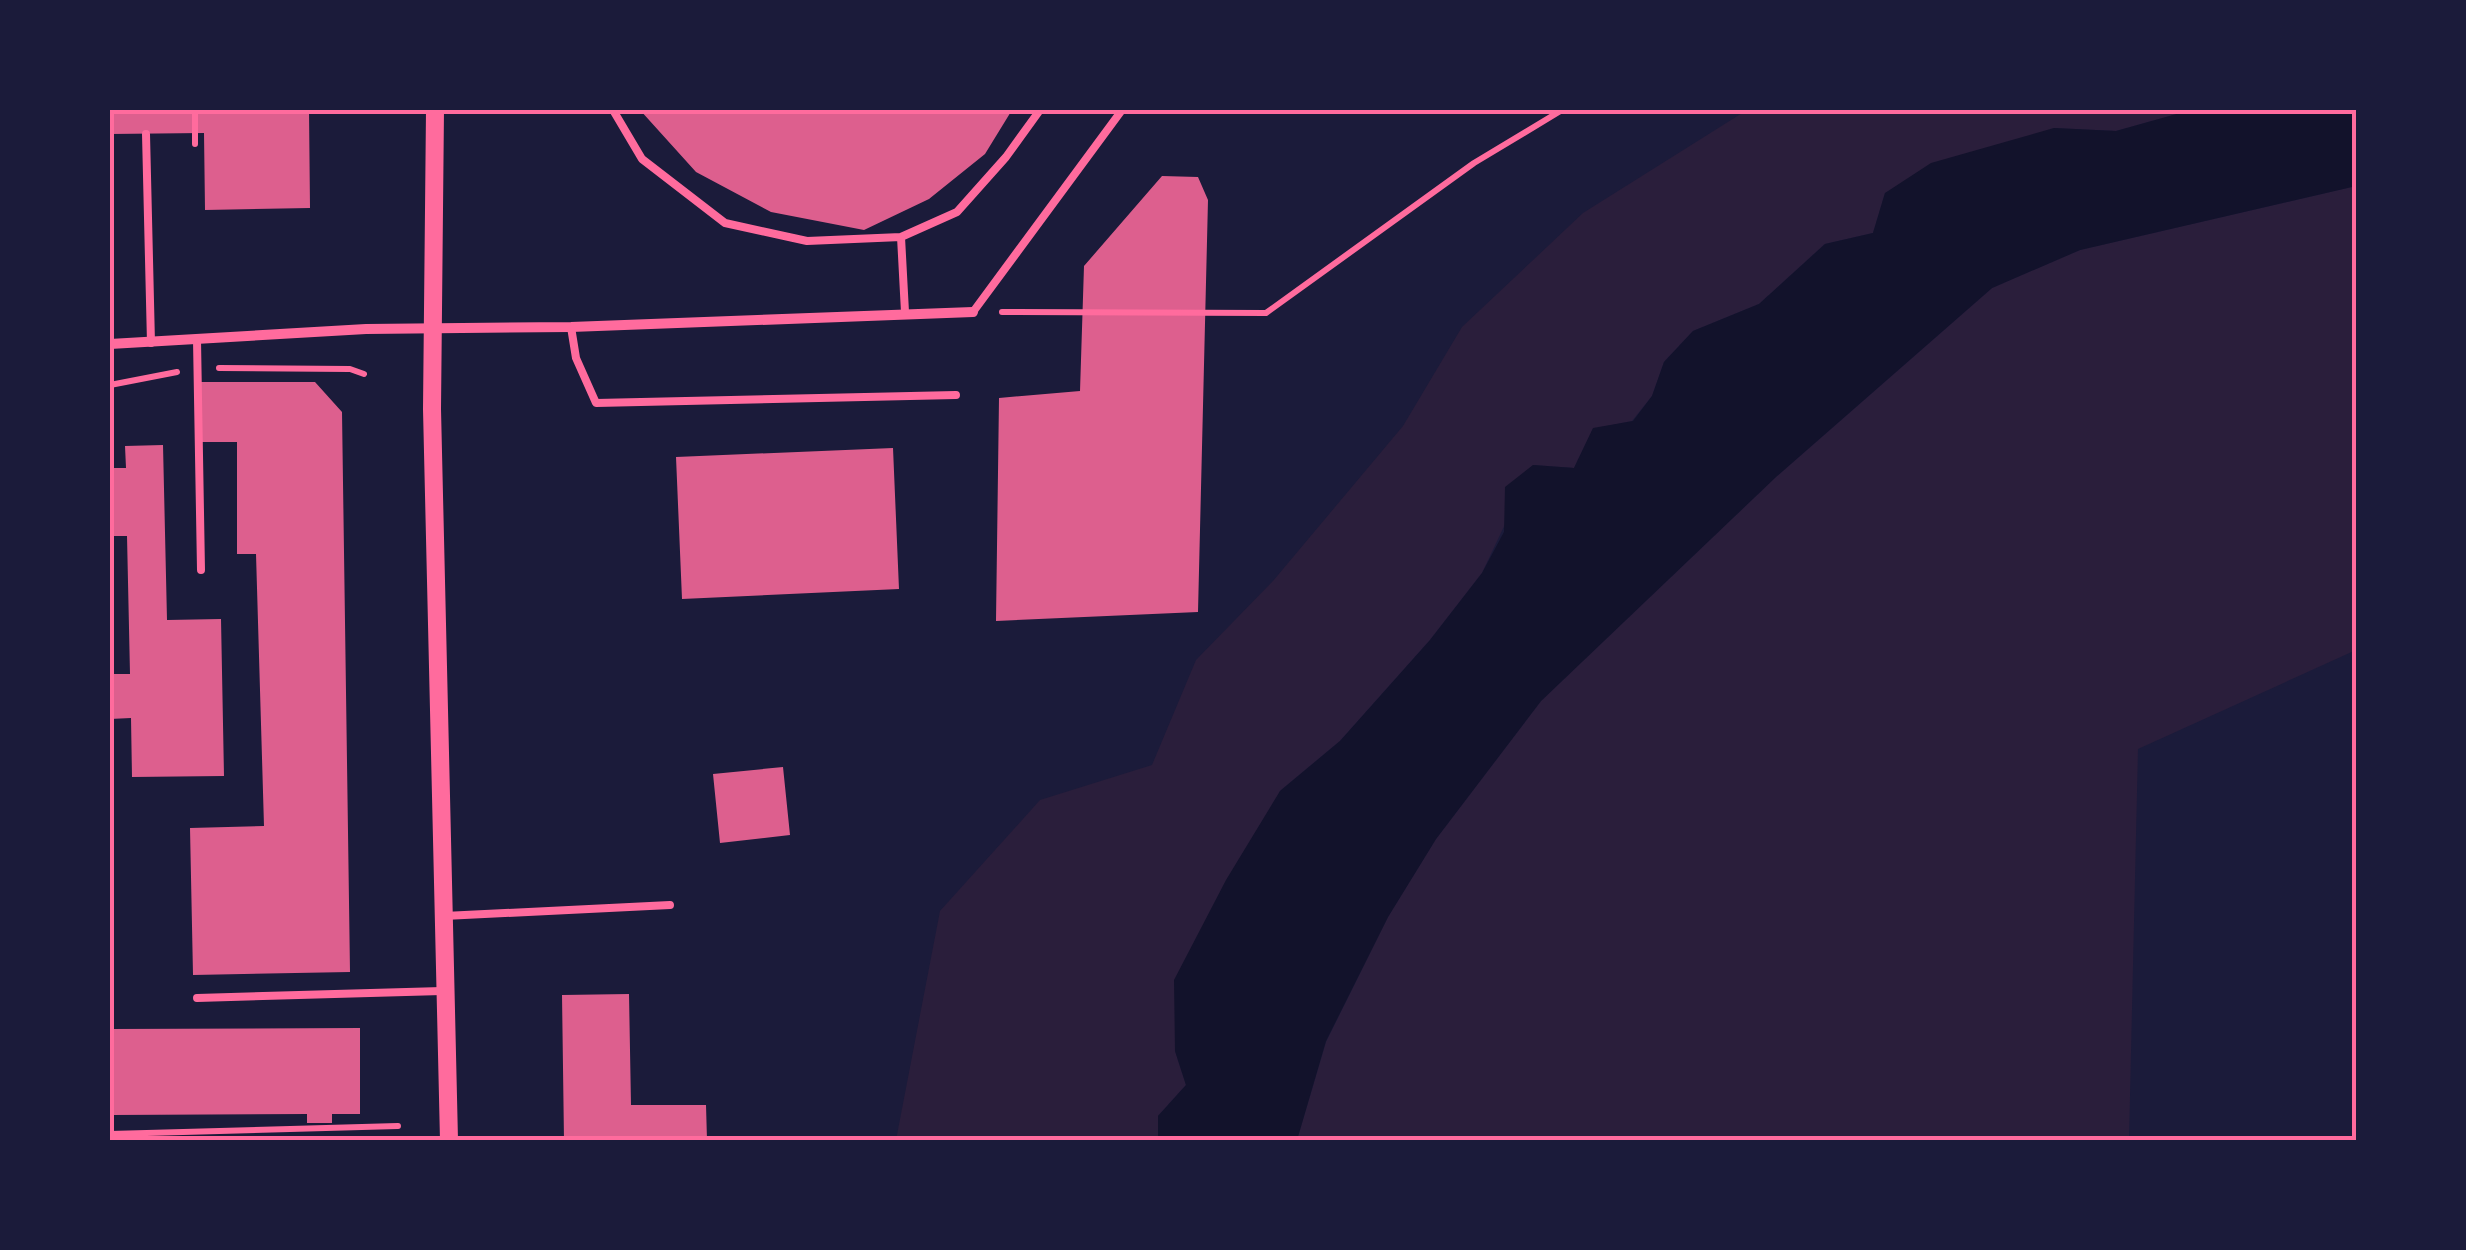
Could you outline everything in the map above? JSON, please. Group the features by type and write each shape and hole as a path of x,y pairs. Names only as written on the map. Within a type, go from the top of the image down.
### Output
{"street":[{"path":"435,110 434,328 449,1140"},
{"path":"110,344 434,328 571,327 973,312"}],"lane":[{"path":"613,110 642,159 725,223 807,241 901,237 957,212 1006,158 1040,110"},
{"path":"973,312 1122,110"},
{"path":"146,134 151,343"},
{"path":"901,237 905,312"},
{"path":"571,327 576,358 596,403 956,395"},
{"path":"196,340 201,570"},
{"path":"444,916 670,906"},
{"path":"197,998 446,991"}],"path":[{"path":"194,110 195,144"},
{"path":"973,312 1266,313 1474,163 1562,110"},
{"path":"110,385 195,367 350,369 364,374"},
{"path":"110,1134 398,1126"}],"shaded area":[{"path":"1747,110 2191,110 2116,131 2054,128 1885,193 1873,233 1825,244 1759,304 1693,331 1664,362 1652,396 1632,421 1593,429 1574,468 1533,465 1482,573 1430,640 1340,741 1280,791 1175,1051 1186,1085 1158,1116 1158,1140 896,1140 940,911 1040,800 1152,765 1196,660 1273,581 1403,426 1462,327 1583,213"},
{"path":"2191,110 2356,110 2356,186 2080,250 1992,288 1777,476 1541,701 1436,839 1388,917 1326,1041 1297,1140 1158,1140 1158,1116 1186,1085 1175,1051 1174,980 1226,880 1280,791 1340,741 1430,640 1482,573 1504,532 1505,487 1533,465 1574,468 1593,428 1633,421 1652,396 1664,362 1693,331 1759,304 1825,244 1873,233 1885,193 1931,163 2054,128 2116,131"},
{"path":"2356,186 2356,650 2138,749 2129,1140 1297,1140 1326,1042 1388,917 1436,839 1541,701 1777,476 1992,288 2080,250"}],"building":[{"path":"110,110 309,110 310,208 205,210 204,133 110,134"},
{"path":"640,110 1012,110 985,154 929,199 864,230 771,212 696,172"},
{"path":"1162,176 1198,177 1208,200 1198,612 996,621 999,398 1080,391 1084,266"},
{"path":"201,382 315,382 342,412 350,972 193,975 190,828 264,826 256,554 237,554 237,442 201,442"},
{"path":"163,445 167,620 221,619 224,776 132,777 131,718 110,719 110,674 130,674 127,536 110,536 110,468 126,468 125,446"},
{"path":"893,448 899,589 682,599 676,457"},
{"path":"783,767 790,835 720,843 713,774"},
{"path":"629,994 631,1105 706,1105 707,1140 564,1140 562,995"},
{"path":"360,1028 360,1114 332,1114 332,1123 307,1123 307,1114 110,1115 110,1029"}]}
